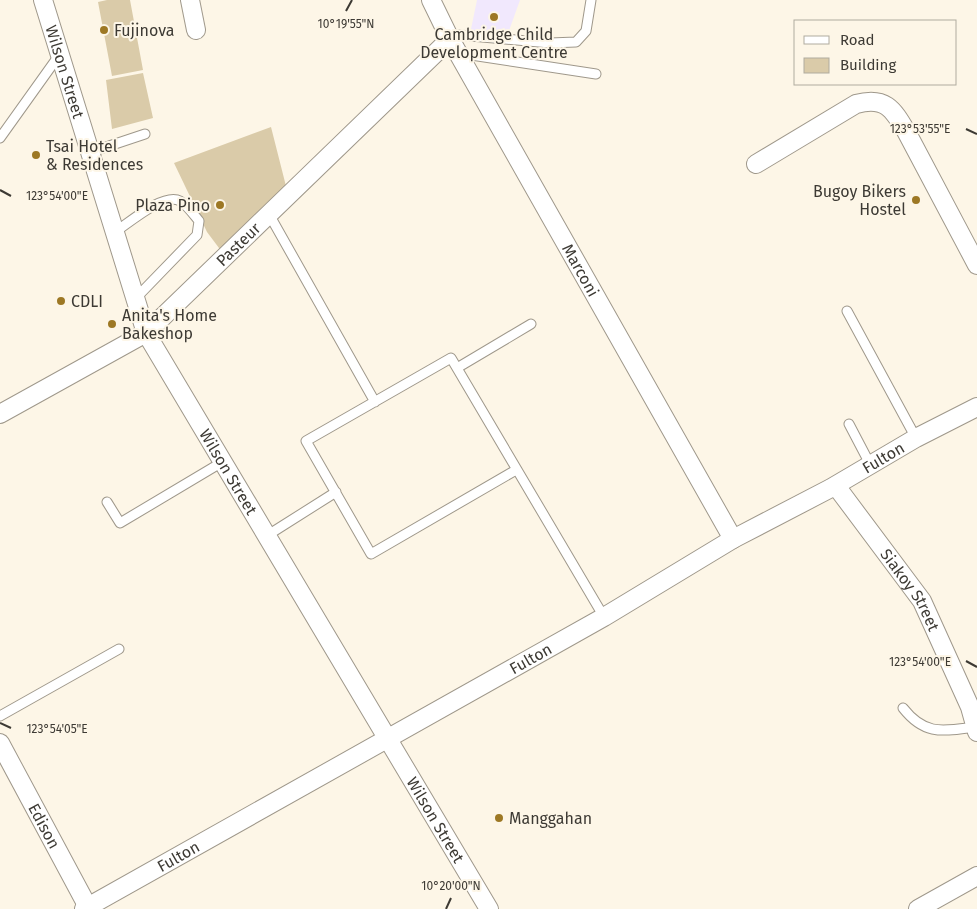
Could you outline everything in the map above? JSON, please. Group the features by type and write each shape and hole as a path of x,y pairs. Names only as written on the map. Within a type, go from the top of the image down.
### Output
{"street":[{"name":"Wilson Street","path":"43,0 146,333 224,461 489,909"},
{"path":"190,0 196,30"},
{"name":"Marconi","path":"431,0 452,42 732,539"},
{"name":"Pasteur","path":"0,414 146,333 452,42"},
{"path":"756,164 856,104 871,102 887,106 893,109 906,131 977,265"},
{"name":"Fulton","path":"87,908 604,617 732,539 836,486 916,438 977,407"},
{"name":"Siakoy Street","path":"836,486 922,601 970,707 976,729"},
{"name":"Edison","path":"0,743 87,908"},
{"path":"918,909 977,876"}],"lane":[{"path":"452,42 576,42 586,32 590,0"},
{"path":"452,42 596,74"},
{"path":"0,138 60,54"},
{"path":"91,152 145,134"},
{"path":"115,232 160,202 173,198 182,202 199,221 197,235 136,298"},
{"path":"270,216 375,402"},
{"path":"846,311 916,438"},
{"path":"457,368 531,324"},
{"path":"516,470 371,554 306,441 451,358 604,617"},
{"path":"849,424 871,466"},
{"path":"107,502 120,523 224,461"},
{"path":"268,535 336,492"},
{"path":"0,716 119,649"},
{"path":"903,708 913,722 931,731 976,729"}],"shaded area":[{"name":"Cambridge Child Development Centre","path":"477,0 520,0 505,42 470,34"}],"building":[{"path":"130,0 143,70 112,76 98,2"},
{"path":"143,73 153,118 112,129 106,80"},
{"path":"271,127 288,194 222,252 207,232 174,163"}],"place":[{"name":"Cambridge Child Development Centre","path":"494,17"},
{"name":"Fujinova","path":"104,30"},
{"name":"Tsai Hotel & Residences","path":"36,155"},
{"name":"Bugoy Bikers Hostel","path":"916,200"},
{"name":"Plaza Pino","path":"220,205"},
{"name":"CDLI","path":"61,301"},
{"name":"Anita's Home Bakeshop","path":"112,324"},
{"name":"Manggahan","path":"499,818"}]}
